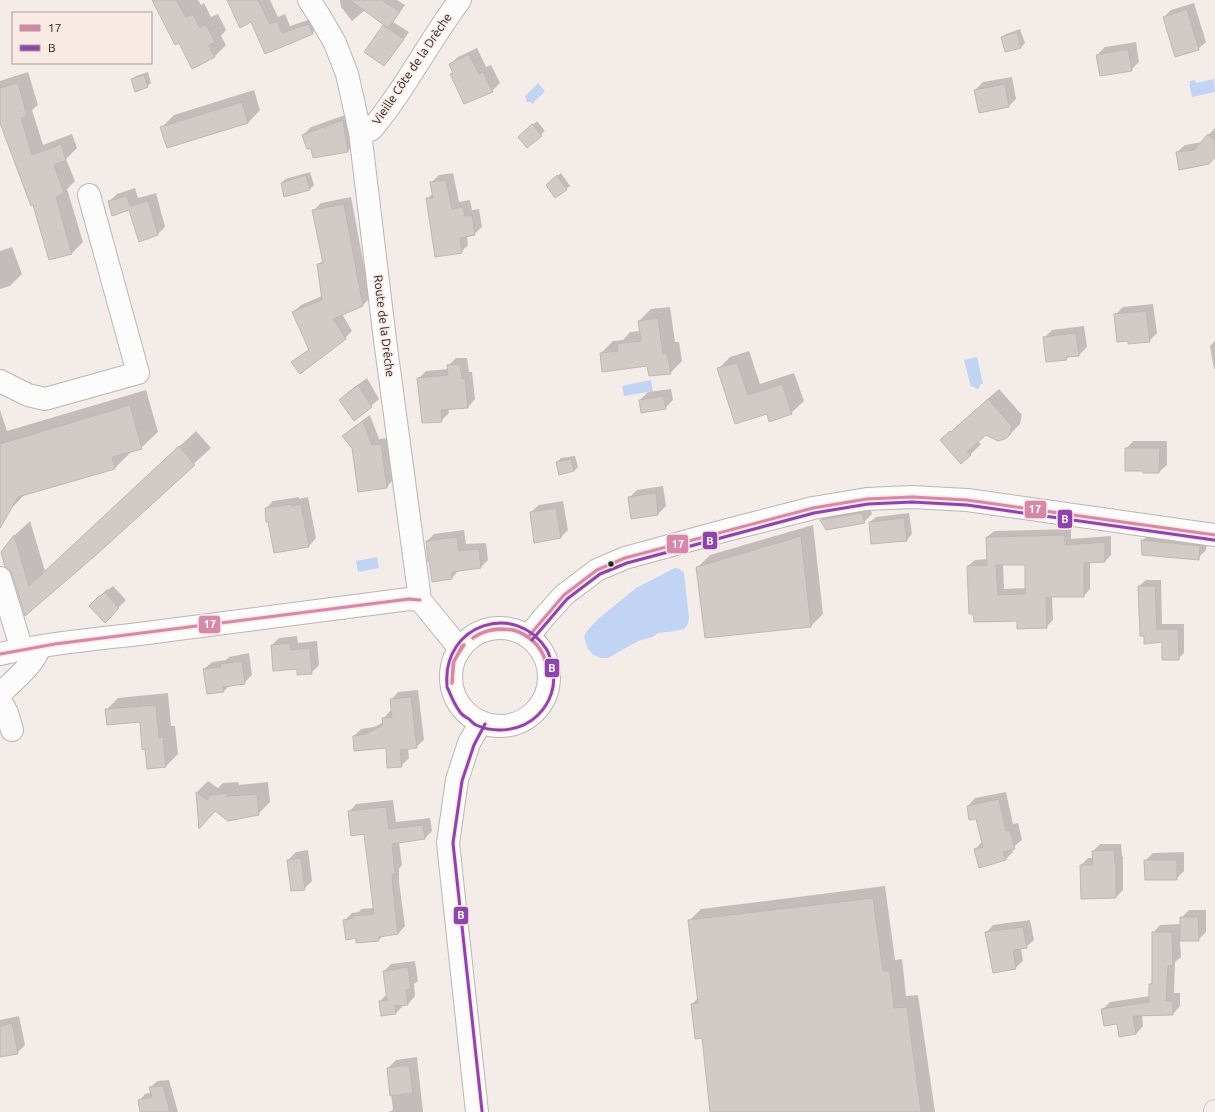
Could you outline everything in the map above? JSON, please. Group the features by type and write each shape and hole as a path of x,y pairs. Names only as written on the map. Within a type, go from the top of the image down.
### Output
{"street":[{"name":"Route de la Drêche","path":"309,0 335,43 345,68 360,132 384,333 420,600"},
{"name":"Vieille Côte de la Drèche","path":"360,132 371,130 385,113 433,38 460,0"},
{"path":"0,381 28,395 45,399 138,373 89,196"},
{"path":"528,637 564,595 597,570 625,558 813,508 867,499 912,497 967,500 1215,535"},
{"path":"0,578 19,640 8,652"},
{"path":"8,652 410,599 420,600 460,649"},
{"path":"491,629 510,629 520,632 528,637 541,650 548,667 548,685 541,703 528,717 510,725 490,725 480,722 472,717 465,711 454,695 451,676 455,657 460,649 474,636 491,629"},
{"path":"0,694 27,668 36,656 40,647"},
{"path":"0,700 8,713 12,730"},
{"path":"477,1112 448,842 457,780 469,743 480,722"}],"water":[{"path":"1214,79 1215,92 1192,97 1189,84 1190,81 1195,80 1196,83"},
{"path":"538,83 545,91 532,104 531,102 527,102 525,96"},
{"path":"977,357 983,384 976,389 973,386 971,387 964,360"},
{"path":"651,380 653,391 624,396 622,386"},
{"path":"377,557 379,568 358,572 356,561"},
{"path":"675,568 680,569 684,573 689,618 688,624 684,629 658,633 652,637 638,641 608,658 601,658 594,655 588,649 584,637 586,632 597,620 636,588"}],"building":[{"path":"152,0 176,0 186,17 193,14 200,28 206,24 215,42 209,46 215,57 192,69 179,43 175,45"},
{"path":"227,0 258,0 270,24 277,21 282,33 309,24 313,34 265,54 251,22 240,28"},
{"path":"350,0 382,0 400,12 388,28"},
{"path":"1187,9 1199,50 1175,57 1163,17"},
{"path":"383,25 404,39 384,66 364,52"},
{"path":"1017,32 1021,48 1005,52 1001,37"},
{"path":"1128,49 1132,71 1100,76 1096,55"},
{"path":"469,54 479,74 483,72 493,92 464,104 450,74 453,73 449,64"},
{"path":"144,75 148,87 135,92 131,79"},
{"path":"18,83 27,116 21,118 32,155 61,144 66,160 54,165 64,193 56,197 72,254 49,260 33,205 31,206 0,123 0,88"},
{"path":"1005,84 1009,107 979,113 974,90"},
{"path":"242,102 248,123 167,148 160,127"},
{"path":"343,120 348,152 313,158 311,149 307,149 302,135"},
{"path":"532,124 542,136 527,148 518,137"},
{"path":"1208,134 1215,141 1215,157 1209,164 1179,170 1176,152 1194,150"},
{"path":"306,175 310,190 284,197 281,183"},
{"path":"557,175 567,190 555,198 546,185"},
{"path":"446,180 452,209 463,207 465,216 472,216 475,235 460,238 462,253 435,257 426,198 433,198 430,182"},
{"path":"127,196 130,206 148,201 158,235 139,242 129,210 112,216 108,201"},
{"path":"344,204 363,306 333,319 346,339 300,374 291,362 309,350 292,312 322,300 317,264 323,263 312,210"},
{"path":"1146,311 1150,342 1128,344 1128,341 1117,342 1114,314"},
{"path":"658,318 663,354 667,353 671,374 649,376 647,366 602,372 600,353 618,351 617,344 641,341 638,321"},
{"path":"1076,333 1079,356 1066,357 1067,360 1046,362 1043,337"},
{"path":"737,363 748,395 782,384 792,414 769,422 767,414 735,424 717,368"},
{"path":"460,364 462,379 465,378 468,408 441,410 442,422 422,423 417,378 448,375 447,365"},
{"path":"358,385 372,407 354,421 339,400"},
{"path":"663,396 666,409 641,413 639,400"},
{"path":"988,399 1012,426 1010,435 1005,439 998,441 986,435 967,452 971,455 961,464 940,440"},
{"path":"130,405 142,449 112,457 115,469 18,497 0,528 0,444"},
{"path":"363,421 372,445 381,444 387,488 358,492 352,448 342,436"},
{"path":"179,446 195,465 96,555 25,616 12,574 9,569 5,567 1,552 14,535 29,586"},
{"path":"1125,448 1160,448 1159,473 1125,471"},
{"path":"571,459 574,471 559,475 556,462"},
{"path":"656,493 658,515 631,519 628,497"},
{"path":"291,504 292,506 301,504 309,547 274,553 268,522 266,522 265,508"},
{"path":"556,508 561,538 534,543 530,512"},
{"path":"862,513 865,523 826,530 820,520"},
{"path":"904,518 907,541 871,544 869,522"},
{"path":"1065,535 1065,545 1105,542 1105,562 1084,563 1084,597 1046,597 1047,628 1017,629 1017,621 974,622 973,614 969,614 967,566 987,565 986,537","holes":["996,565 1025,565 1025,594 998,595"]},
{"path":"801,536 811,627 705,638 696,567"},
{"path":"457,537 459,551 479,549 481,568 452,572 452,579 432,582 426,541"},
{"path":"1141,540 1200,546 1199,560 1142,555"},
{"path":"1138,586 1155,586 1157,629 1178,629 1179,660 1162,660 1162,642 1144,644 1144,636 1140,636"},
{"path":"105,592 119,608 105,623 89,606"},
{"path":"290,643 291,650 310,648 312,674 297,675 297,669 273,671 271,645"},
{"path":"242,661 245,684 223,687 224,692 207,694 203,669 221,667 220,664"},
{"path":"411,697 417,748 400,750 402,767 387,768 386,748 354,751 353,736 366,734 383,725 382,718 392,717 390,699"},
{"path":"156,705 159,738 163,737 166,767 147,769 145,749 142,750 140,722 107,725 105,709"},
{"path":"196,792 207,800 210,795 227,793 227,796 257,794 259,815 228,821 215,811 199,829"},
{"path":"999,799 1006,831 1010,830 1015,849 1003,852 1006,860 979,868 974,849 983,847 976,819 969,820 967,806"},
{"path":"386,807 389,829 423,825 425,839 392,844 395,874 392,874 393,890 398,934 379,937 379,941 356,943 356,938 346,940 343,920 353,918 353,916 374,914 364,834 351,836 348,811"},
{"path":"1114,850 1116,864 1116,898 1081,899 1080,865 1093,865 1092,851"},
{"path":"301,858 305,890 291,891 287,860"},
{"path":"1144,860 1177,860 1177,880 1145,880"},
{"path":"873,898 883,971 890,971 894,1008 907,1007 921,1112 710,1112 702,1038 695,1039 691,1004 698,1003 688,920"},
{"path":"1180,917 1198,917 1199,941 1180,941"},
{"path":"1023,927 1027,948 1013,950 1016,969 993,973 985,932"},
{"path":"1152,932 1172,932 1173,965 1168,966 1166,1001 1173,1001 1173,1015 1133,1016 1136,1034 1119,1037 1117,1024 1104,1026 1101,1009 1149,1002 1149,984 1152,984"},
{"path":"408,967 411,989 406,990 408,1005 395,1006 396,1014 381,1016 379,1001 387,1000 383,971"},
{"path":"12,1023 18,1054 0,1057 0,1026"},
{"path":"409,1065 413,1093 390,1096 387,1068"},
{"path":"163,1086 170,1112 140,1112 138,1100 152,1097 149,1087"}],"transit line":[{"name":"17","path":"528,637 564,595 597,570 625,558 813,508 867,499 912,497 967,500 1215,535"},
{"name":"B","path":"532,640 567,599 600,574 627,563 814,513 868,504 912,502 967,505 1214,540"},
{"name":"17","path":"0,654 55,644 409,599 420,600"},
{"name":"B","path":"447,685 449,664 456,647 468,634 484,626 500,623 518,626 534,635 548,652 554,681 549,699 538,715 517,728 500,730 484,728 474,724 459,710 447,687"},
{"name":"17","path":"473,638 492,630 513,630"},
{"name":"17","path":"473,638 492,630 513,630"},
{"name":"17","path":"513,630 523,634 533,641 541,650 545,660"},
{"name":"17","path":"513,630 533,641 537,645 545,660"},
{"name":"17","path":"452,683 453,663 464,645"},
{"name":"17","path":"452,683 454,661 464,645"},
{"name":"B","path":"482,1111 453,843 462,781 474,745 485,724"}]}
